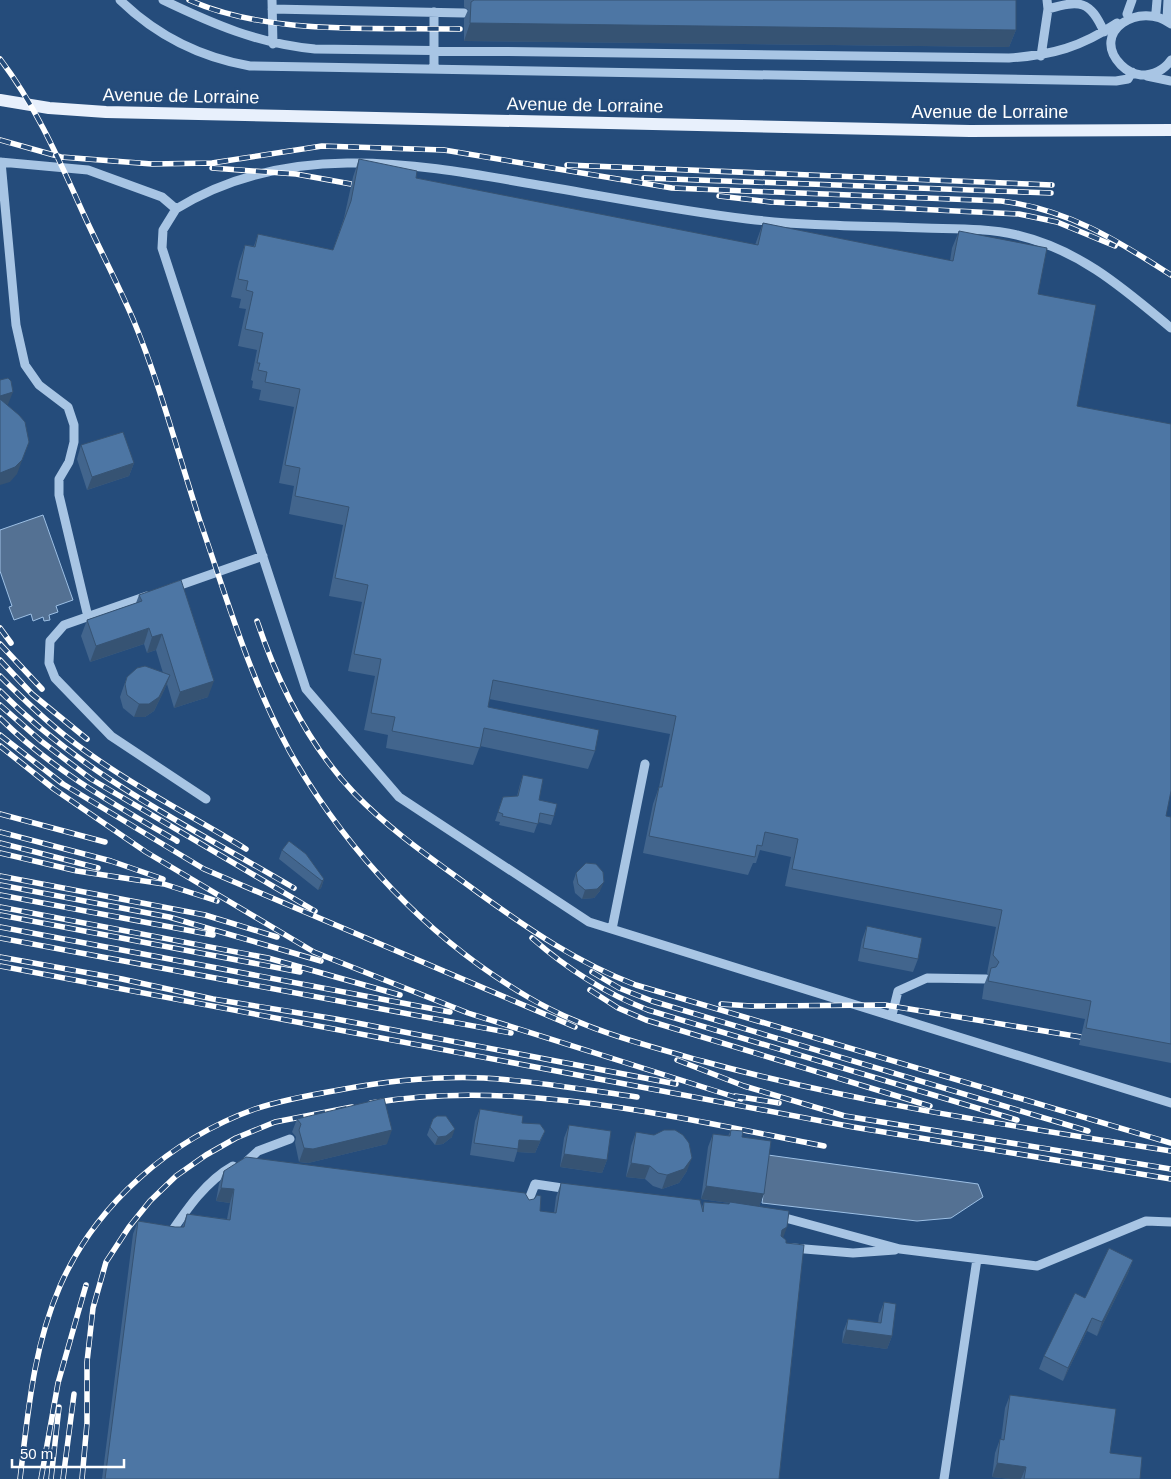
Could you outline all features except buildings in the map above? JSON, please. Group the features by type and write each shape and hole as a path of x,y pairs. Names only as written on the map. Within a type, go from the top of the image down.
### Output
{"main road":[{"name":"Avenue de Lorraine","path":"0,100 49,108 106,112 970,130 1171,130"}],"lane":[{"path":"120,0 144,22 191,50 250,66 1116,82 1128,79 1132,72"},
{"path":"163,0 227,29 272,44 314,49 1009,58 1041,56 1066,50 1092,39 1117,23 1127,14 1136,10 1156,12 1169,22"},
{"path":"1127,14 1132,0"},
{"path":"1156,12 1158,0"},
{"path":"1168,0 1169,22"},
{"path":"1041,56 1048,5 1066,2 1080,3 1094,11 1104,32"},
{"path":"272,44 272,5 464,13"},
{"path":"434,12 434,69"},
{"path":"1117,23 1111,42 1112,52 1117,60 1132,72 1171,81"},
{"path":"1145,75 1163,69 1171,60"},
{"path":"1171,328 1091,264 1066,251 1016,235 748,219 442,168 345,161 273,172 200,194 176,209 163,230 162,248 306,689 399,797 590,922 1171,1103"},
{"path":"88,617 59,495 59,479 69,462 74,442 74,425 68,407 39,385 25,365 16,325 1,162 88,170 162,197 176,209"},
{"path":"162,591 263,556"},
{"path":"153,594 64,625 50,641 49,663 55,678 111,736 206,799"},
{"path":"612,929 645,764"},
{"path":"892,1015 898,992 927,978 986,979"},
{"path":"247,1161 258,1151 290,1139"},
{"path":"170,1234 186,1211 219,1174 235,1164 247,1161 267,1164"},
{"path":"526,1207 535,1184 584,1191"},
{"path":"520,1196 530,1198"},
{"path":"768,1215 788,1217 900,1249 1037,1266 1146,1221 1171,1222"},
{"path":"782,1247 853,1253 900,1249"},
{"path":"944,1479 977,1259"}],"water":[{"path":"43,515 73,600 56,606 58,612 49,615 50,620 44,621 43,617 33,621 31,614 14,620 9,607 12,606 0,571 0,530"},
{"path":"768,1155 978,1184 983,1197 951,1218 917,1221 762,1203"}],"railway":[{"path":"189,0 220,12 287,24 322,27 460,29"},
{"path":"0,59 36,115 133,319 160,394 230,609 251,667 276,724 312,789 337,824 364,858 424,920 492,974 528,997 569,1018 634,1042 760,1076 876,1101 994,1123 1171,1151"},
{"path":"0,140 61,157 152,164 212,163 322,146 444,150 672,188 1001,201 1025,205 1070,219 1111,238 1171,275"},
{"path":"567,165 1052,185"},
{"path":"212,168 296,174 351,184"},
{"path":"644,178 1051,193"},
{"path":"719,196 771,202 1019,214 1057,222 1115,246"},
{"path":"257,621 285,690 309,735 338,775 355,794 385,822 432,859 517,920 574,956 636,985 1171,1143"},
{"path":"0,628 11,643"},
{"path":"0,644 42,689"},
{"path":"0,660 32,694 87,739"},
{"path":"0,676 50,723 89,754 133,783 246,849"},
{"path":"0,691 67,749 103,775 178,822 294,888"},
{"path":"0,705 41,741 91,779 315,911"},
{"path":"0,718 40,754 62,770 107,800 177,841"},
{"path":"0,735 63,784 204,869 575,1027"},
{"path":"0,746 54,789 146,852 314,952 468,1013 741,1099"},
{"path":"0,814 105,842"},
{"path":"0,832 111,861 163,879"},
{"path":"0,843 98,868"},
{"path":"0,853 77,871 164,884 217,901"},
{"path":"0,876 205,915 277,937"},
{"path":"0,885 169,917 321,961"},
{"path":"0,895 213,935"},
{"path":"0,907 268,958 400,995"},
{"path":"0,915 300,972"},
{"path":"0,927 450,1012"},
{"path":"0,938 511,1033"},
{"path":"532,938 559,960 587,979 617,996 648,1010 1017,1120"},
{"path":"0,957 122,979 213,999 336,1019 676,1084"},
{"path":"0,966 853,1127 1171,1179"},
{"path":"592,972 619,988 652,1001 1088,1131"},
{"path":"590,990 618,1008 646,1020 930,1106"},
{"path":"721,1004 751,1006 885,1005 1081,1037"},
{"path":"677,1060 744,1086 845,1116 1171,1169"},
{"path":"20,1479 33,1381 43,1333 60,1286 75,1256 115,1202 140,1178 194,1138 224,1122 275,1103 357,1087 411,1080 447,1078 503,1079 637,1097"},
{"path":"371,1103 427,1097 484,1095 541,1098 656,1113 824,1146"},
{"path":"735,1096 779,1103"},
{"path":"82,1479 87,1423 87,1362 93,1308 106,1262 129,1227 150,1201 176,1176 206,1155 236,1138 275,1122 352,1107"},
{"path":"41,1479 58,1383 86,1285"},
{"path":"63,1479 74,1394"},
{"path":"51,1479 59,1407"}]}
